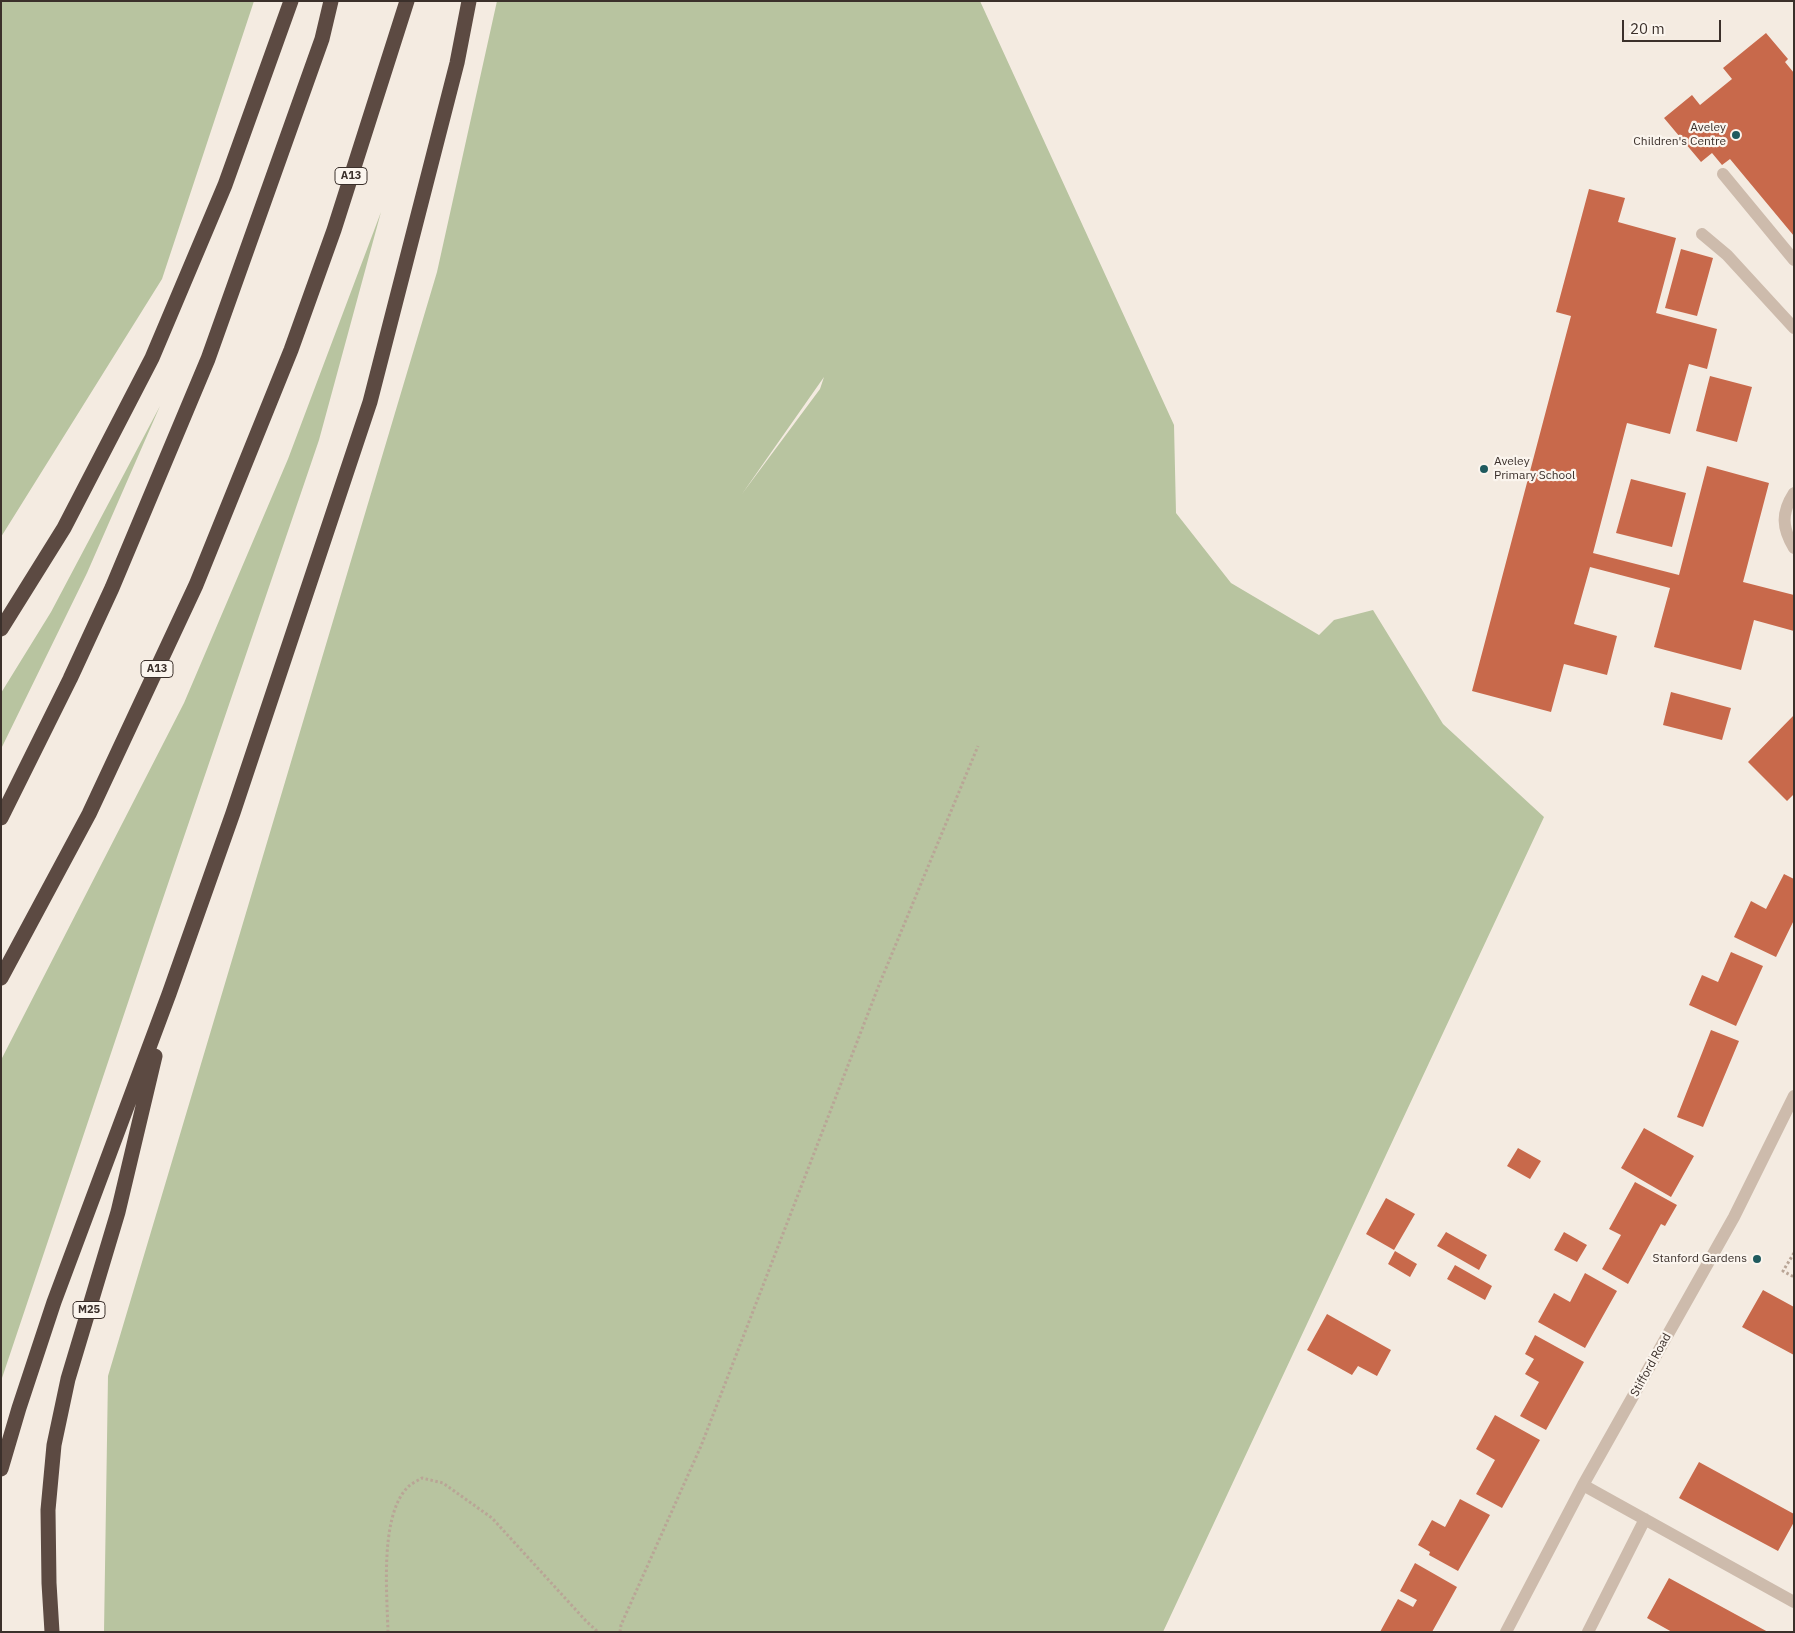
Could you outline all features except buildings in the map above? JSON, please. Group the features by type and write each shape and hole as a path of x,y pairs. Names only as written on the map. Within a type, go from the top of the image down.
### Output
{"highway":[{"path":"1,629 64,528 152,358 224,185 291,1"},
{"path":"1,818 70,679 112,588 208,359 322,39 331,1"},
{"name":"A13","path":"1,978 89,814 200,576 291,350 334,230 406,1"},
{"path":"1,1469 54,1302 169,994 370,402 458,63 469,1"},
{"name":"M25","path":"52,1632 48,1510 54,1445 68,1379 118,1212 169,994"}],"street":[{"path":"1724,174 1794,260"},
{"path":"1702,234 1789,313 1794,328"},
{"path":"1794,493 1787,503 1784,518 1786,534 1794,548"},
{"name":"Stifford Road","path":"1506,1632 1584,1485 1734,1216 1794,1096"},
{"path":"1584,1485 1794,1602"},
{"path":"1588,1632 1645,1519"}],"path":[{"path":"620,1632 621,1625 701,1446 879,985 978,746"},
{"path":"1794,1253 1783,1271 1794,1277"},
{"path":"388,1632 387,1552 394,1509 407,1488 422,1478 443,1483 492,1518 586,1622 598,1632"}],"green space":[{"path":"1,1 254,1 162,279 1,537"},
{"path":"497,1 980,1 1174,425 1176,513 1231,583 1319,635 1334,620 1373,610 1443,724 1544,817 1163,1632 104,1632 108,1376 437,272","holes":["824,377 820,389 742,494"]},
{"path":"381,212 319,440 1,1381 1,1060 184,703 288,459"},
{"path":"160,406 87,573 1,749 1,693 51,612"}],"place":[{"name":"Aveley Children's Centre","path":"1736,135"},
{"name":"Aveley Primary School","path":"1484,469"},
{"name":"Stanford Gardens","path":"1757,1259"}]}
